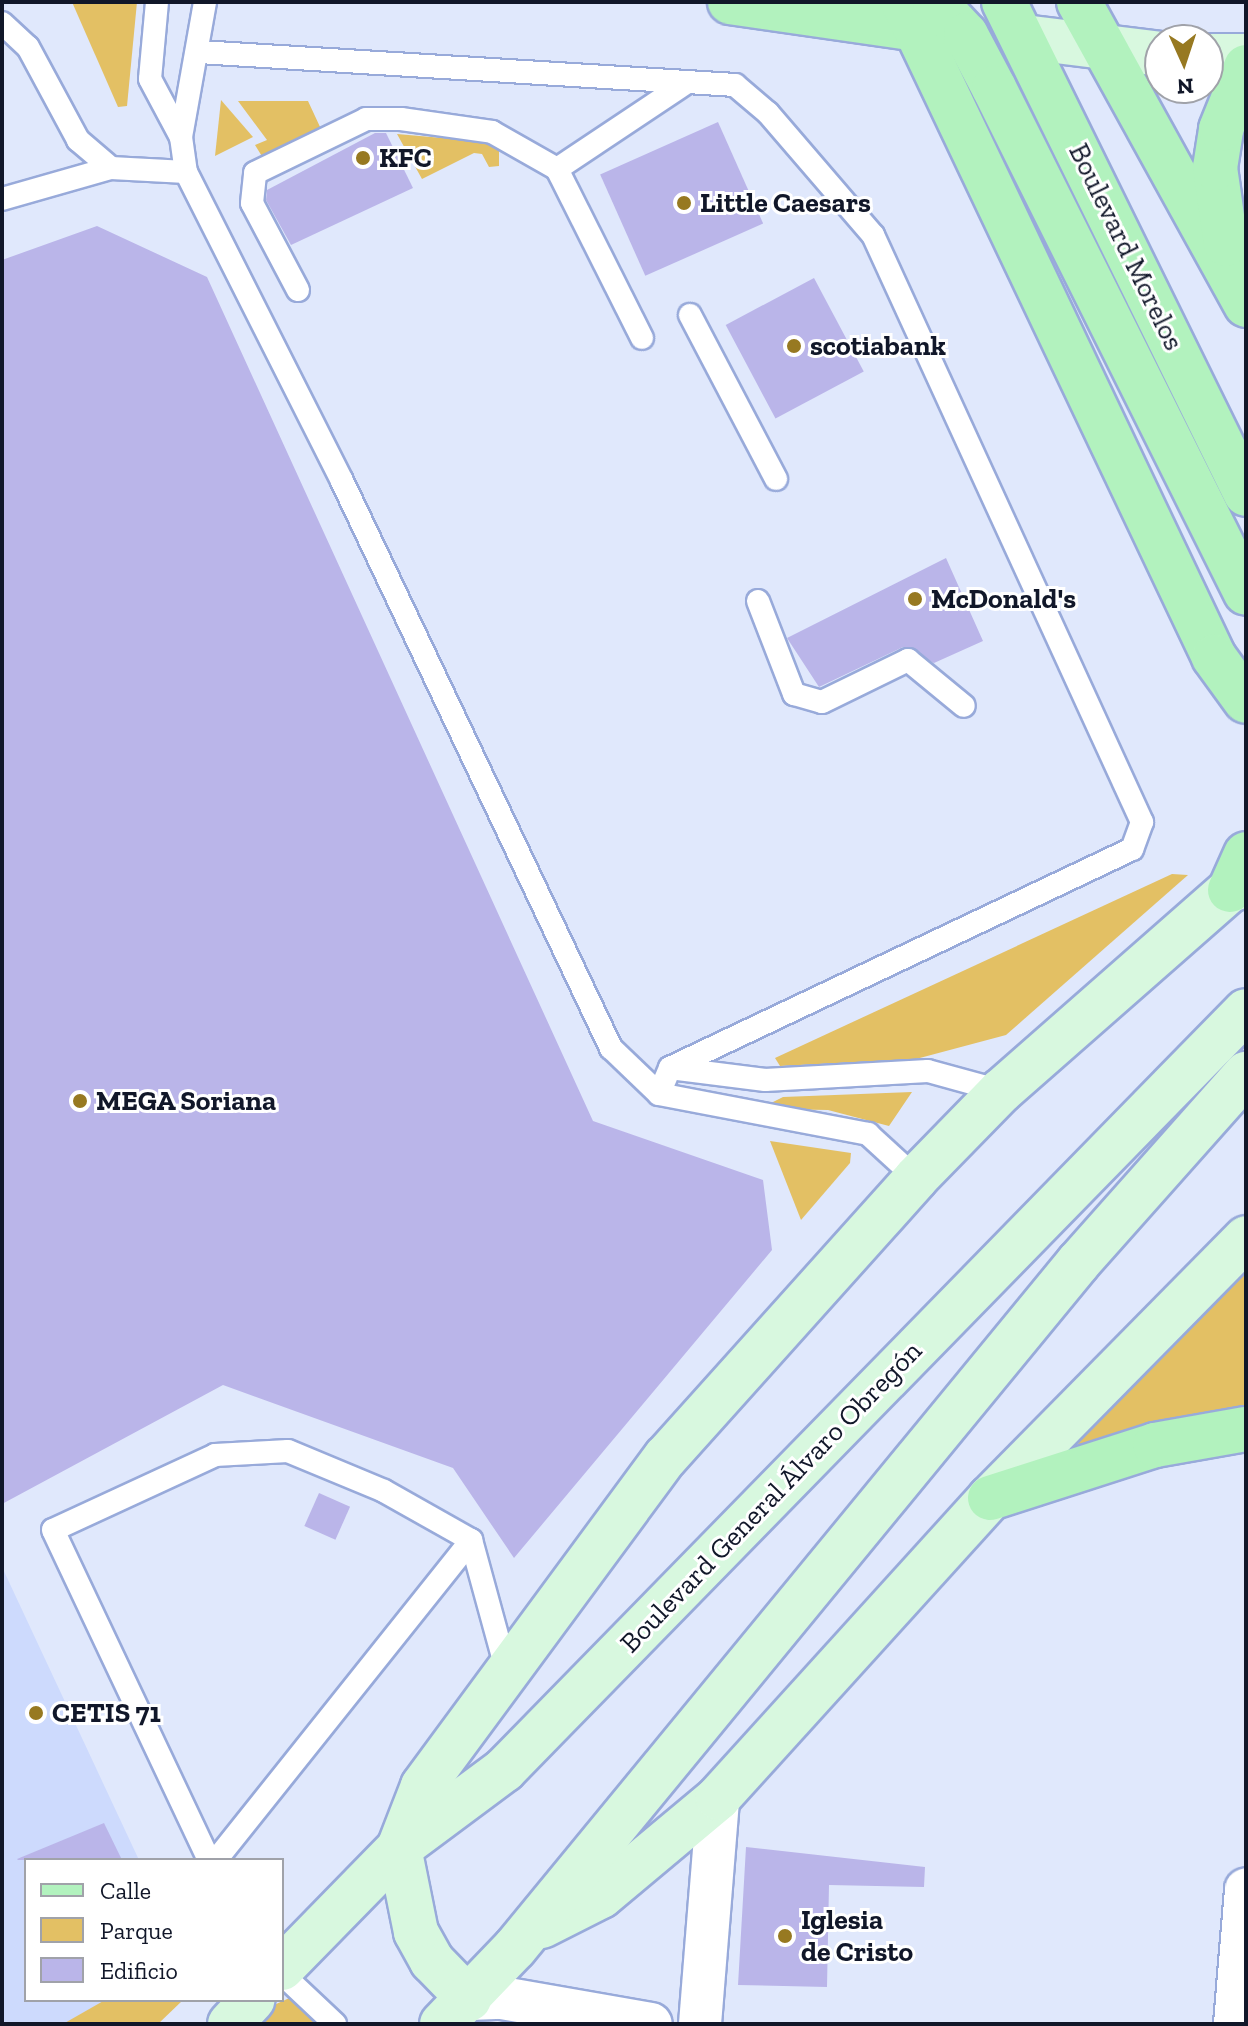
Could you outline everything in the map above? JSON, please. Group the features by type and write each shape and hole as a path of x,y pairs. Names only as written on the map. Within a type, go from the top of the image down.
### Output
{"main road":[{"path":"730,2 916,11 966,35 1246,593"},
{"path":"1079,2 1243,299"},
{"path":"916,11 1214,657 1246,701"},
{"path":"966,35 1014,20 1108,51 1144,53"},
{"name":"Boulevard Morelos","path":"1014,20 1246,494"},
{"path":"1224,56 1246,56"},
{"path":"1243,299 1215,168 1221,129 1246,67"},
{"path":"1241,876 1001,1091 916,1178 666,1457 506,1668 423,1786 399,1848 416,1932 456,2012 515,1948 1078,1263 1246,1074"},
{"name":"Boulevard General Álvaro Obregón","path":"284,1969 399,1848 504,1770 1246,1011"},
{"path":"515,1948 553,1917 601,1896 718,1798 990,1498 1246,1238"},
{"path":"990,1498 1155,1445 1246,1429"},
{"path":"230,2024 250,2002"}],"street":[{"path":"700,2024 718,1798"},
{"path":"1235,2024 1246,1889"},
{"path":"456,2012 502,1998 651,2024"}],"lane":[{"path":"157,2 150,79 181,137 186,172 342,481 593,1020 659,1094 868,1134 916,1178"},
{"path":"181,137 199,52 205,2"},
{"path":"2,23 28,47 78,140 111,168"},
{"path":"199,52 735,85 768,113 873,235 1142,822 1132,849 670,1068 659,1094"},
{"path":"557,169 686,83"},
{"path":"298,290 252,203 250,183 255,173 366,119 492,132 557,169 642,338"},
{"path":"2,199 111,168 186,172"},
{"path":"690,315 776,479"},
{"path":"758,601 794,694 822,702 908,660 964,706"},
{"path":"633,1068 670,1068 765,1080 933,1071 1001,1091"},
{"path":"208,1858 53,1530 215,1455 288,1451 384,1491 471,1540 506,1668"},
{"path":"218,1858 471,1540"},
{"path":"284,1973 335,2024"}],"shaded area":[{"name":"CETIS 71","path":"2,1567 138,1858 24,1858 24,2002 149,2002 128,2024 2,2024"}],"green space":[{"path":"72,2 137,2 127,106 118,107"},
{"path":"221,100 253,137 215,156"},
{"path":"238,101 308,101 321,129 263,158 255,145 267,140"},
{"path":"397,134 499,143 499,166 489,167 482,154 474,153 422,179"},
{"path":"1172,874 1188,875 1006,1035 916,1059 780,1066 775,1058"},
{"path":"912,1092 889,1126 828,1110 774,1109 771,1103 783,1097"},
{"path":"770,1141 851,1153 850,1163 801,1220"},
{"path":"1246,1244 1246,1406 1085,1448 1065,1435"},
{"path":"296,1995 329,2024 246,2024 263,2010"},
{"path":"102,2002 181,2002 158,2024 63,2024"}],"building":[{"name":"Little Caesars","path":"718,122 763,223 645,276 600,174"},
{"name":"KFC","path":"375,133 386,133 413,188 291,245 266,200 267,190"},
{"path":"97,226 207,277 593,1121 763,1180 772,1250 514,1558 453,1468 223,1385 2,1504 2,260"},
{"name":"scotiabank","path":"814,278 864,372 775,419 726,325"},
{"name":"McDonald's","path":"946,558 983,641 934,663 903,647 819,687 787,638"},
{"path":"319,1493 350,1507 335,1540 304,1526"},
{"path":"104,1823 121,1858 24,1860 17,1859"},
{"name":"Iglesia de Cristo","path":"746,1847 925,1867 924,1887 829,1885 827,1987 738,1985"}],"place":[{"name":"KFC","path":"363,158"},
{"name":"Little Caesars","path":"684,203"},
{"name":"scotiabank","path":"794,346"},
{"name":"McDonald's","path":"915,599"},
{"name":"MEGA Soriana","path":"80,1101"},
{"name":"CETIS 71","path":"36,1713"},
{"name":"Iglesia de Cristo","path":"785,1936"}]}
